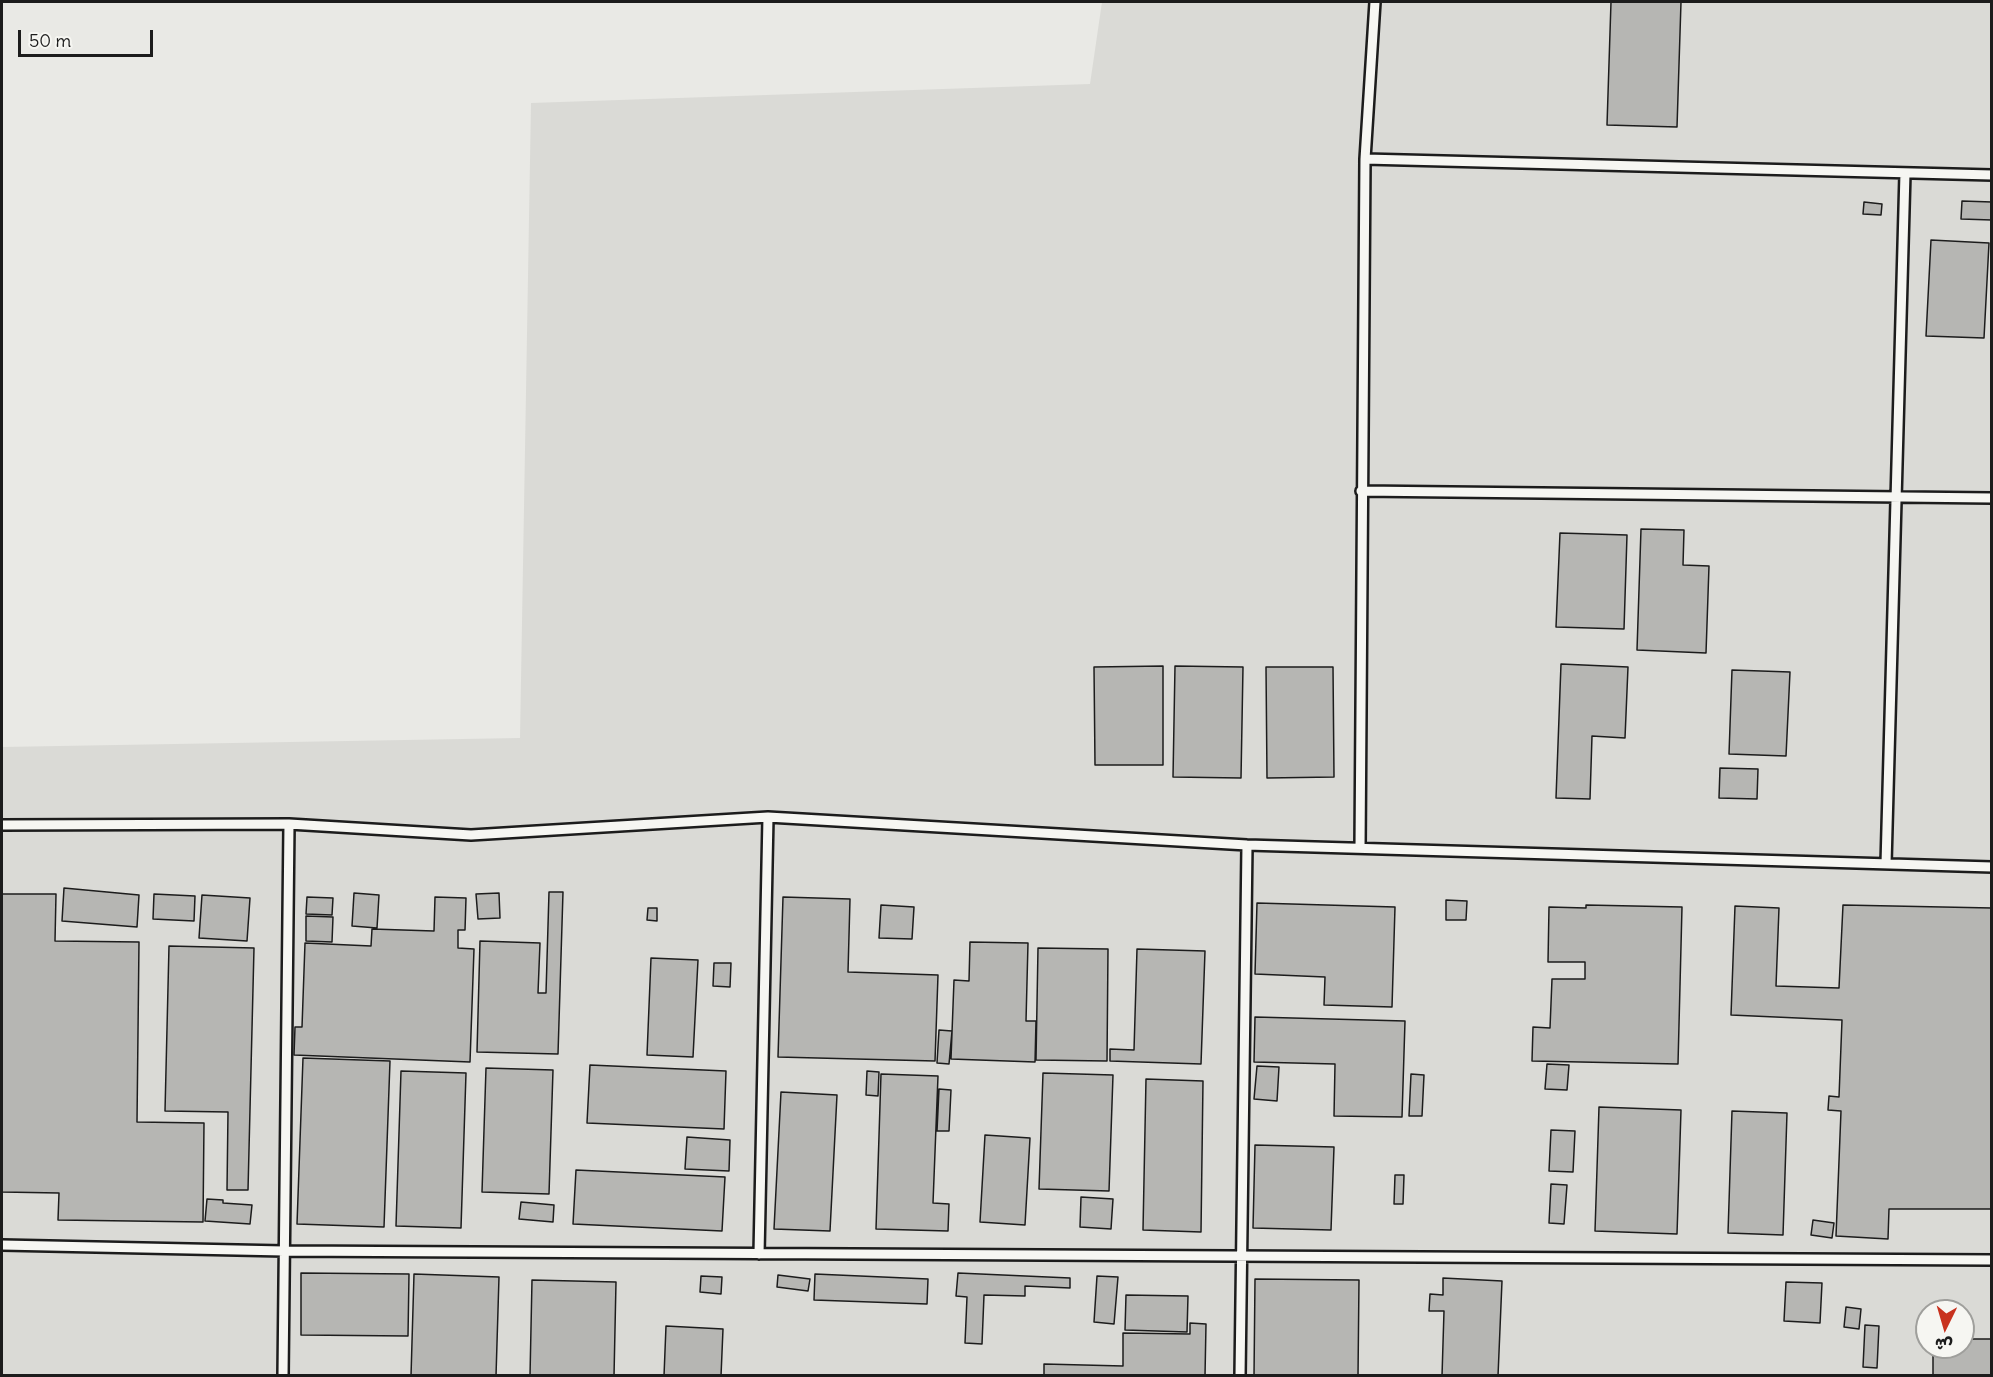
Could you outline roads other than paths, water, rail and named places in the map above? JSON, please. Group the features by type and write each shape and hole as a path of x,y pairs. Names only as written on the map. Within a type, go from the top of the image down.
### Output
{"lane":[{"path":"1360,848 1365,159 1375,2"},
{"path":"1365,159 1992,175"},
{"path":"1886,864 1905,172"},
{"path":"1361,491 1992,498"},
{"path":"2,825 289,824 471,836 768,817 1247,845 1992,867"},
{"path":"759,1254 768,817"},
{"path":"283,1376 289,824"},
{"path":"1240,1376 1247,845"},
{"path":"2,1245 284,1251 1992,1260"}]}
